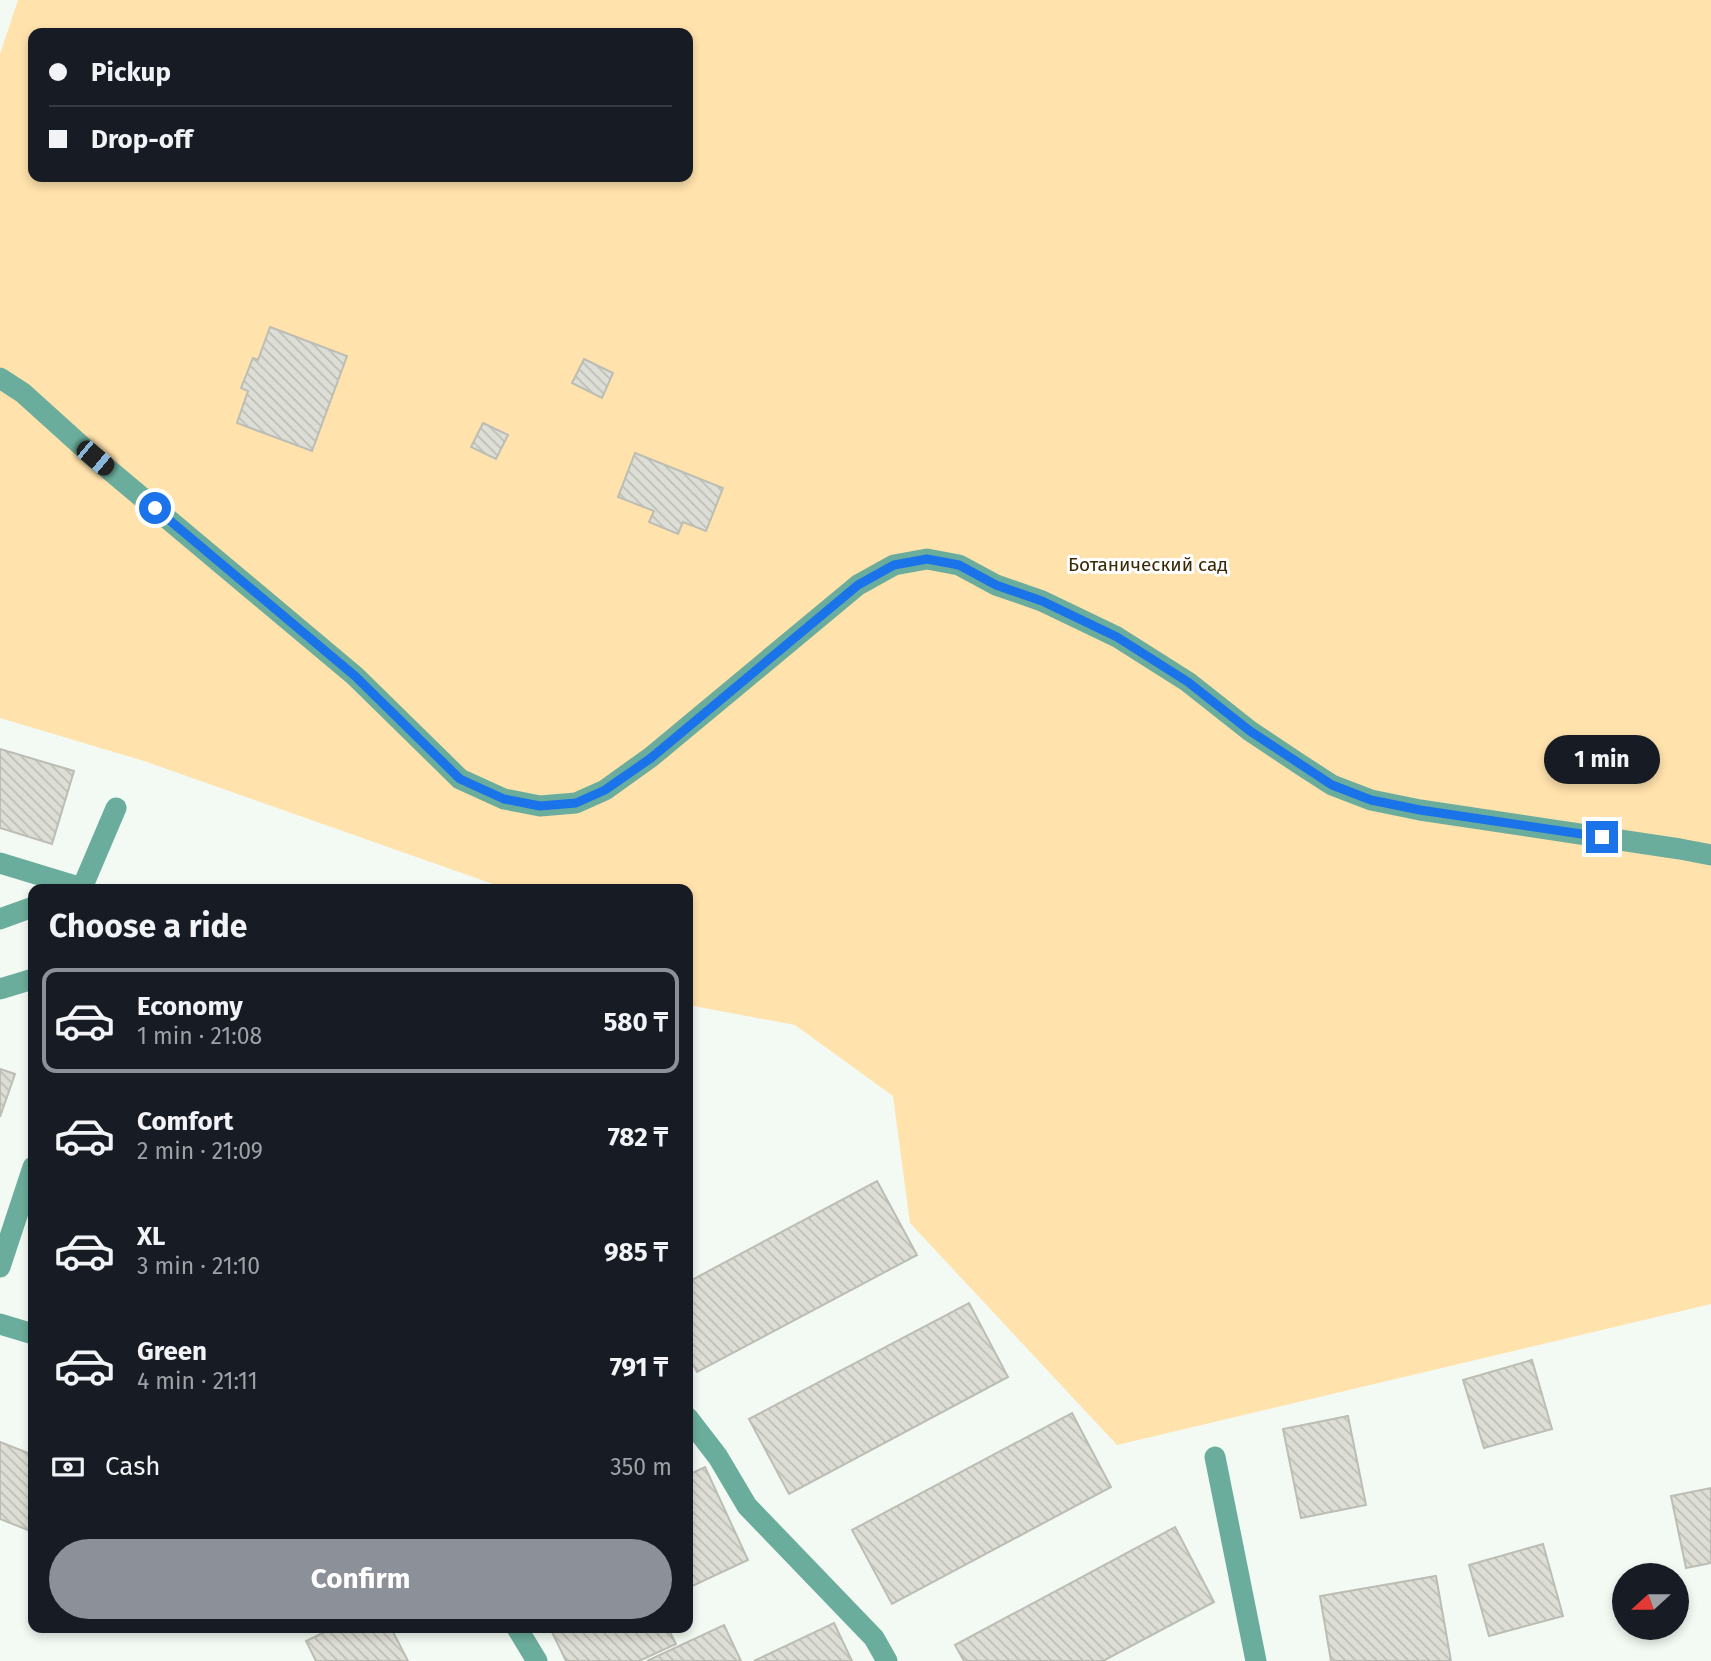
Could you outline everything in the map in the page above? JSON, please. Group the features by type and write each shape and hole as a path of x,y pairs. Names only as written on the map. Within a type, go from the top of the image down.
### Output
{"lane":[{"path":"0,378 23,393 95,458 355,676 460,779 504,799 540,806 576,803 605,790 651,758 858,585 894,565 927,559 959,565 996,585 1042,601 1117,637 1188,682 1250,731 1332,785 1371,800 1711,855"},
{"path":"83,884 116,808"},
{"path":"0,863 65,884"},
{"path":"0,919 28,909"},
{"path":"0,989 28,981"},
{"path":"0,1267 28,1182"},
{"path":"0,1324 28,1332"},
{"path":"693,1424 718,1457 747,1506 874,1638 887,1661"},
{"path":"1215,1457 1256,1661"},
{"path":"520,1633 537,1661"}],"green space":[{"name":"Ботанический сад","path":"18,0 1711,0 1711,1304 1117,1445 910,1223 893,1096 795,1025 693,1006 693,884 493,884 144,761 0,718 0,54"}],"building":[{"path":"270,327 347,356 312,451 237,423 248,391 241,388 253,358 258,360"},
{"path":"584,359 613,373 602,398 572,383"},
{"path":"483,423 508,435 496,459 471,447"},
{"path":"635,453 723,488 706,531 683,522 678,534 649,522 654,511 618,497"},
{"path":"0,749 74,771 52,844 0,828"},
{"path":"0,1069 15,1074 0,1117"},
{"path":"877,1181 917,1255 697,1372 693,1364 693,1279"},
{"path":"969,1303 1008,1377 789,1494 749,1419"},
{"path":"1532,1360 1552,1429 1484,1448 1463,1380"},
{"path":"1072,1413 1111,1487 892,1604 852,1530"},
{"path":"1348,1416 1366,1505 1301,1518 1283,1429"},
{"path":"0,1442 28,1453 28,1530 0,1519"},
{"path":"705,1467 748,1560 693,1586 693,1473"},
{"path":"1711,1488 1711,1563 1689,1567 1689,1563 1685,1563 1671,1496"},
{"path":"1175,1527 1214,1602 1103,1661 964,1661 955,1645"},
{"path":"1543,1544 1563,1616 1489,1636 1469,1565"},
{"path":"1436,1576 1451,1661 1331,1661 1320,1596"},
{"path":"834,1623 852,1661 754,1661"},
{"path":"724,1625 741,1661 647,1661"},
{"path":"323,1633 394,1633 408,1661 316,1661 306,1641"},
{"path":"552,1633 670,1633 676,1644 639,1661 566,1661"}],"route":[{"path":"155,508 355,676 460,779 504,799 540,806 576,803 605,790 651,758 858,585 894,565 927,559 959,565 996,585 1042,601 1117,637 1188,682 1250,731 1332,785 1371,800 1420,810 1602,837"}]}
